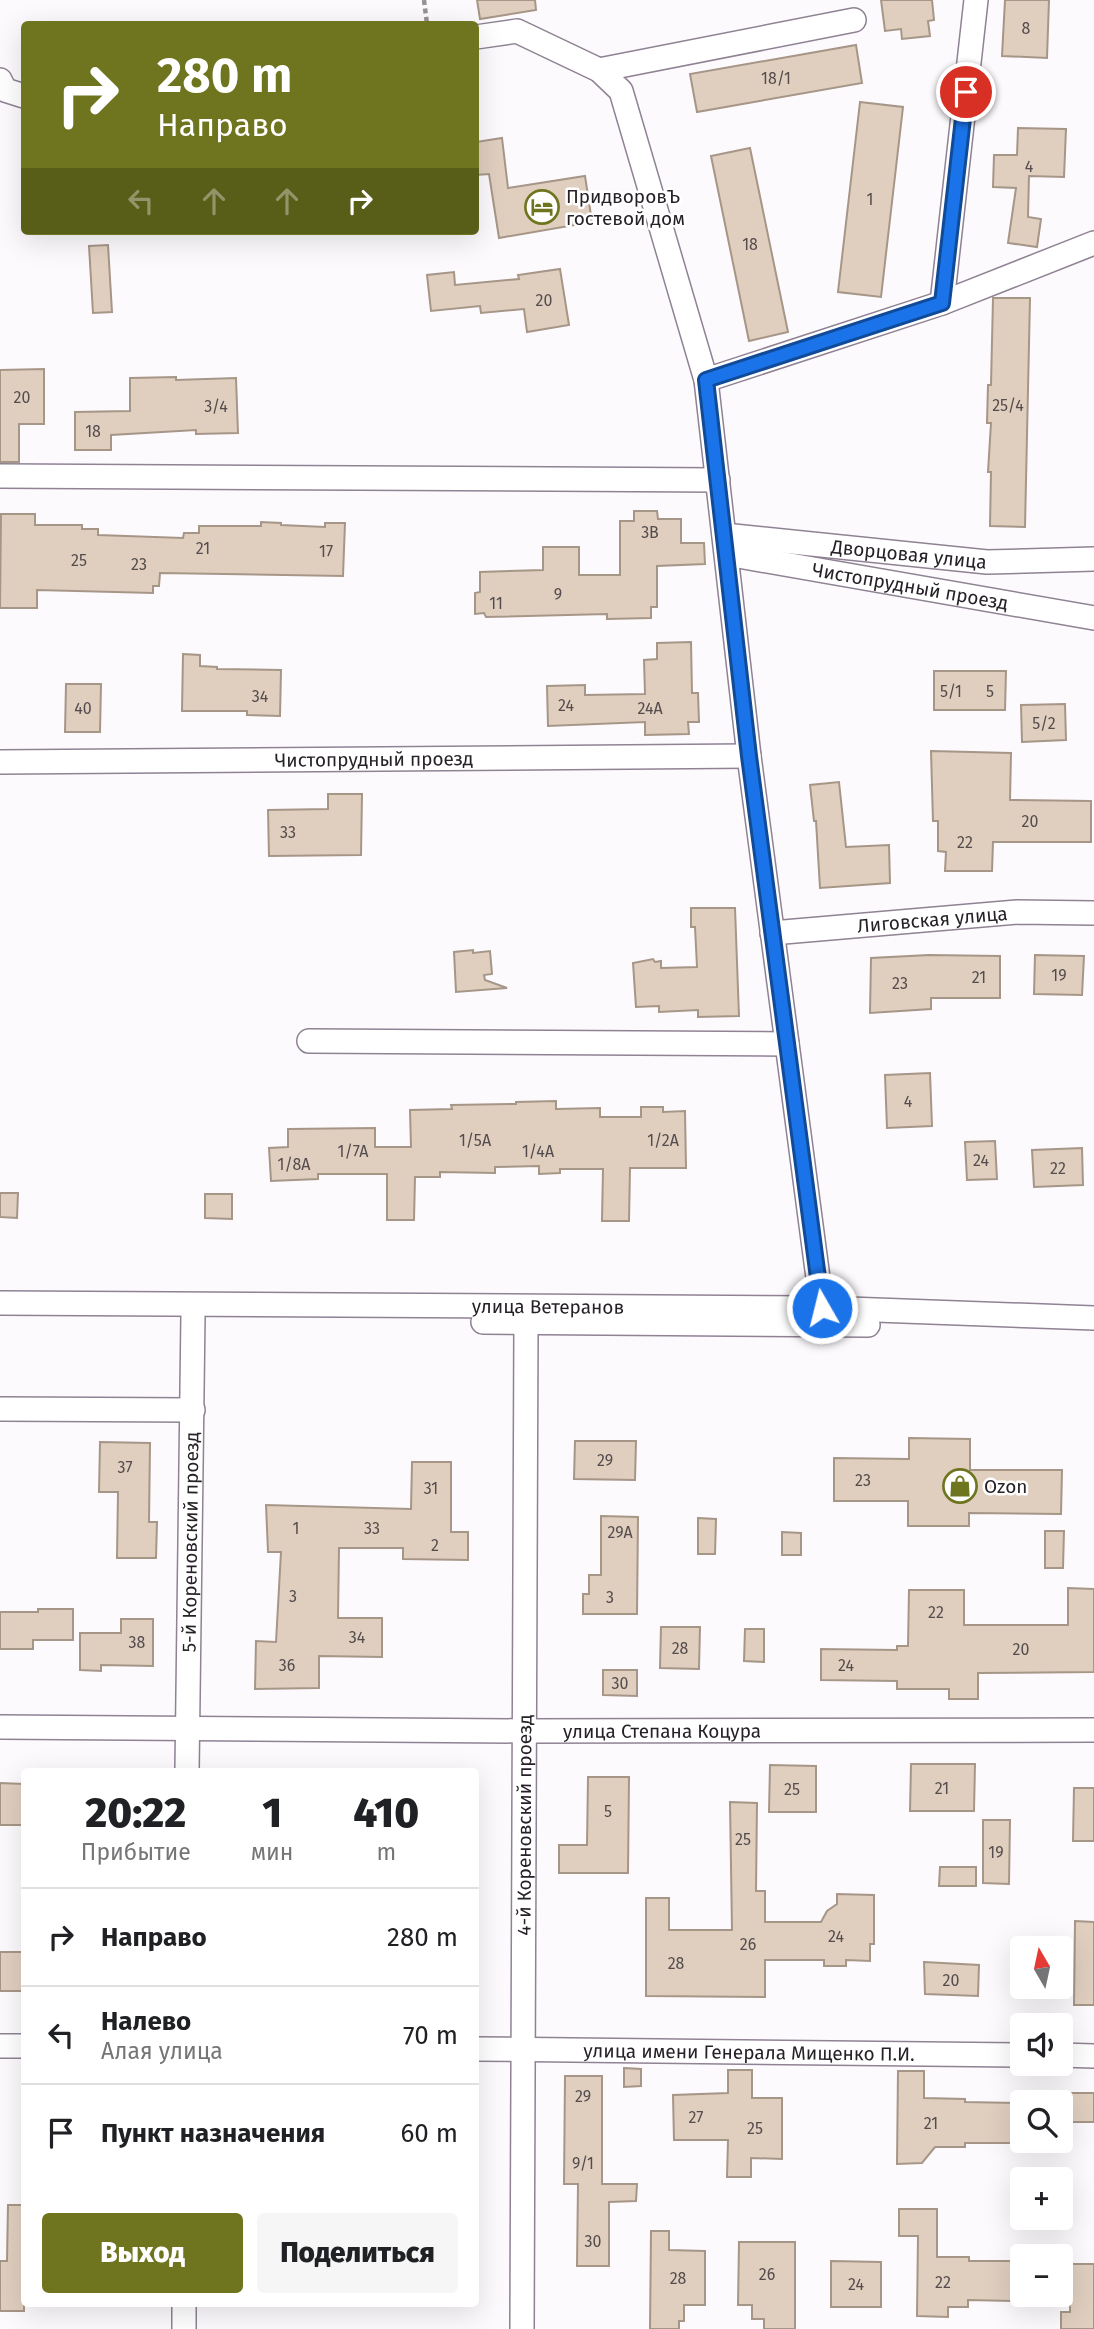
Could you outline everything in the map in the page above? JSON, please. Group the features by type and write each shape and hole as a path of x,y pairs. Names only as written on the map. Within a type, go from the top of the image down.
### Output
{"street":[{"path":"942,303 976,0"},
{"path":"599,70 853,20"},
{"path":"479,37 517,31 599,70 621,91 706,380 749,756 822,1308"},
{"path":"0,80 5,90 21,95"},
{"path":"706,380 942,303 1094,243"},
{"path":"0,475 718,480"},
{"name":"Дворцовая улица","path":"726,544 987,562 1094,559"},
{"name":"Чистопрудный проезд","path":"726,544 1094,618"},
{"name":"Чистопрудный проезд","path":"0,762 749,756"},
{"name":"Лиговская улица","path":"772,933 1017,912 1094,913"},
{"path":"309,1041 787,1044"},
{"name":"улица Ветеранов","path":"0,1303 822,1308 1094,1318"},
{"name":"улица Ветеранов","path":"0,1311 527,1323 1094,1327"},
{"name":"5-й Кореновский проезд","path":"187,1768 193,1314"},
{"name":"4-й Кореновский проезд","path":"522,2329 527,1323"},
{"path":"0,1409 193,1410"},
{"name":"улица Степана Коцура","path":"0,1727 526,1731 1094,1730"},
{"path":"0,2046 21,2046"},
{"name":"улица имени Генерала Мищенко П.И.","path":"479,2049 1010,2055"},
{"path":"1073,2055 1094,2056"},
{"path":"184,2307 184,2329"}],"path":[{"path":"424,0 427,21"}],"building":[{"path":"477,0 535,0 536,10 480,19"},
{"path":"881,0 932,0 934,20 928,21 930,36 902,39 901,29 885,31"},
{"path":"1005,0 1049,0 1047,58 1002,56"},
{"path":"856,45 862,83 697,112 690,74"},
{"path":"860,102 903,107 881,297 838,292"},
{"path":"1018,128 1066,129 1064,177 1029,176 1028,217 1041,219 1037,247 1008,243 1016,188 993,187 994,155 1017,155"},
{"name":"ПридворовЪ гостевой дом","path":"502,138 508,188 585,176 592,222 499,238 489,174 479,175 479,142"},
{"path":"750,148 788,332 749,341 711,156"},
{"path":"108,245 112,312 93,313 89,246"},
{"path":"560,269 569,325 527,332 524,309 481,313 480,306 431,311 427,275 454,272 455,285 519,279 518,275"},
{"path":"993,298 1030,298 1025,527 990,526 991,472 988,472 991,423 987,423 988,385 991,385"},
{"path":"44,369 44,424 19,424 19,462 0,462 0,370"},
{"path":"176,377 176,380 236,378 238,433 196,434 196,430 111,435 111,450 75,450 75,412 130,411 130,378"},
{"path":"634,511 657,511 658,519 681,519 681,543 704,543 705,564 657,566 657,607 651,607 651,618 607,619 607,614 486,617 484,613 475,614 475,593 480,592 480,572 543,570 543,547 579,547 579,575 620,575 620,521 634,521"},
{"path":"1,514 35,514 35,525 82,525 82,529 98,529 98,535 183,538 184,533 199,533 199,526 261,526 261,522 325,527 325,523 345,523 343,576 160,573 159,586 153,586 153,593 37,590 37,608 0,608"},
{"path":"691,642 692,693 698,693 699,722 688,722 689,734 645,735 645,722 548,726 547,686 585,685 585,695 645,694 644,660 657,659 657,643"},
{"path":"183,654 200,655 200,666 217,669 281,670 280,716 247,715 247,711 182,711"},
{"path":"934,671 1006,671 1005,710 934,710"},
{"path":"66,684 101,684 100,732 65,732"},
{"path":"1065,704 1066,740 1022,742 1021,705"},
{"path":"931,751 1011,753 1010,800 1091,801 1091,842 993,842 992,871 945,871 946,852 938,851 938,821 933,821"},
{"path":"839,782 846,847 889,845 890,883 820,888 816,821 810,785"},
{"path":"328,794 362,794 361,855 269,856 268,810 328,809"},
{"path":"691,908 735,908 739,1016 698,1017 698,1010 659,1012 659,1006 636,1007 633,963 653,959 655,962 661,961 661,968 697,967"},
{"path":"473,950 473,953 490,951 492,974 484,975 485,980 507,988 456,992 454,952"},
{"path":"929,955 1000,956 1000,998 931,998 931,1009 870,1013 871,958"},
{"path":"1035,955 1084,956 1082,995 1034,994"},
{"path":"930,1073 932,1126 887,1128 885,1075"},
{"path":"556,1101 556,1109 600,1108 600,1117 641,1117 641,1107 663,1107 663,1112 685,1111 686,1168 630,1168 629,1221 602,1221 603,1169 560,1169 560,1173 539,1174 539,1166 495,1167 495,1173 440,1172 440,1177 415,1177 414,1220 387,1220 387,1174 318,1174 318,1179 271,1181 269,1148 288,1147 288,1129 375,1128 375,1147 411,1147 410,1110 452,1109 451,1105"},
{"path":"995,1141 997,1179 967,1180 965,1142"},
{"path":"1082,1148 1083,1185 1034,1187 1032,1150"},
{"path":"0,1193 18,1193 17,1218 0,1217"},
{"path":"205,1194 232,1194 232,1219 205,1218"},
{"path":"909,1438 970,1439 970,1470 1062,1470 1061,1514 969,1513 969,1526 908,1526 908,1501 834,1501 834,1458 909,1459"},
{"path":"575,1441 636,1441 635,1480 574,1479"},
{"path":"100,1442 150,1443 149,1522 157,1522 156,1558 117,1558 118,1492 99,1492"},
{"path":"412,1462 451,1462 451,1532 468,1532 468,1560 403,1559 403,1548 339,1548 338,1618 382,1618 382,1657 319,1656 319,1688 255,1689 256,1641 276,1642 281,1552 268,1552 266,1505 411,1509"},
{"path":"601,1516 638,1517 637,1614 583,1614 583,1594 589,1594 589,1575 601,1575"},
{"path":"698,1518 716,1519 715,1554 698,1554"},
{"path":"1045,1531 1064,1531 1063,1568 1045,1568"},
{"path":"782,1532 801,1533 801,1555 782,1555"},
{"path":"1068,1588 1094,1589 1094,1672 978,1673 978,1699 949,1699 949,1689 897,1689 897,1681 821,1680 821,1649 897,1650 897,1646 908,1646 909,1590 964,1590 964,1625 1068,1625"},
{"path":"38,1609 73,1609 73,1640 33,1640 33,1649 0,1649 0,1612 38,1612"},
{"path":"121,1619 153,1619 153,1666 101,1665 101,1671 80,1670 80,1633 121,1633"},
{"path":"661,1627 700,1627 699,1669 660,1668"},
{"path":"745,1629 764,1629 764,1662 744,1661"},
{"path":"603,1670 637,1670 637,1696 603,1695"},
{"path":"911,1764 975,1764 974,1811 910,1811"},
{"path":"770,1765 816,1766 816,1812 769,1812"},
{"path":"588,1777 629,1777 628,1873 559,1873 559,1845 587,1845"},
{"path":"0,1783 21,1784 21,1825 0,1825"},
{"path":"1074,1788 1094,1788 1094,1841 1073,1841"},
{"path":"730,1802 757,1803 756,1891 765,1891 765,1922 821,1922 827,1911 837,1904 837,1894 874,1895 874,1944 870,1944 870,1961 846,1960 846,1966 824,1966 824,1960 765,1960 765,1997 646,1996 646,1898 669,1898 669,1930 732,1930"},
{"path":"983,1820 1010,1820 1009,1884 983,1883"},
{"path":"940,1867 976,1867 976,1886 939,1886"},
{"path":"1075,1921 1094,1922 1094,2005 1074,2005"},
{"path":"0,1952 21,1952 21,1991 0,1991"},
{"path":"924,1962 979,1965 978,1996 925,1994"},
{"path":"624,2068 641,2069 641,2086 624,2087"},
{"path":"728,2070 752,2070 752,2098 782,2098 782,2159 751,2158 751,2177 727,2177 728,2140 674,2140 673,2095 728,2093"},
{"path":"898,2071 924,2071 924,2098 1010,2103 1010,2143 965,2143 965,2147 935,2147 922,2163 897,2164"},
{"path":"565,2076 602,2076 602,2184 637,2184 636,2201 609,2202 609,2266 577,2266 578,2184 564,2184"},
{"path":"1073,2093 1094,2093 1094,2122 1073,2122"},
{"path":"8,2205 21,2205 21,2307 24,2307 24,2311 0,2311 0,2261 7,2261"},
{"path":"899,2209 937,2209 937,2257 969,2257 969,2261 1010,2261 1010,2301 968,2300 968,2307 948,2307 948,2317 917,2316 918,2236 899,2236"},
{"path":"651,2231 669,2231 669,2250 705,2251 705,2305 684,2305 684,2321 679,2321 679,2329 650,2329"},
{"path":"739,2242 795,2242 795,2329 764,2329 764,2319 752,2319 752,2305 738,2305"},
{"path":"831,2261 881,2262 881,2307 831,2307"},
{"path":"1073,2264 1094,2264 1094,2329 1061,2329 1061,2312 1070,2312 1070,2307 1073,2307"}],"place":[{"name":"ПридворовЪ гостевой дом","path":"542,207"},
{"name":"Ozon","path":"960,1486"}],"route":[{"path":"822,1308 749,756 706,380 942,303 966,92"}]}
